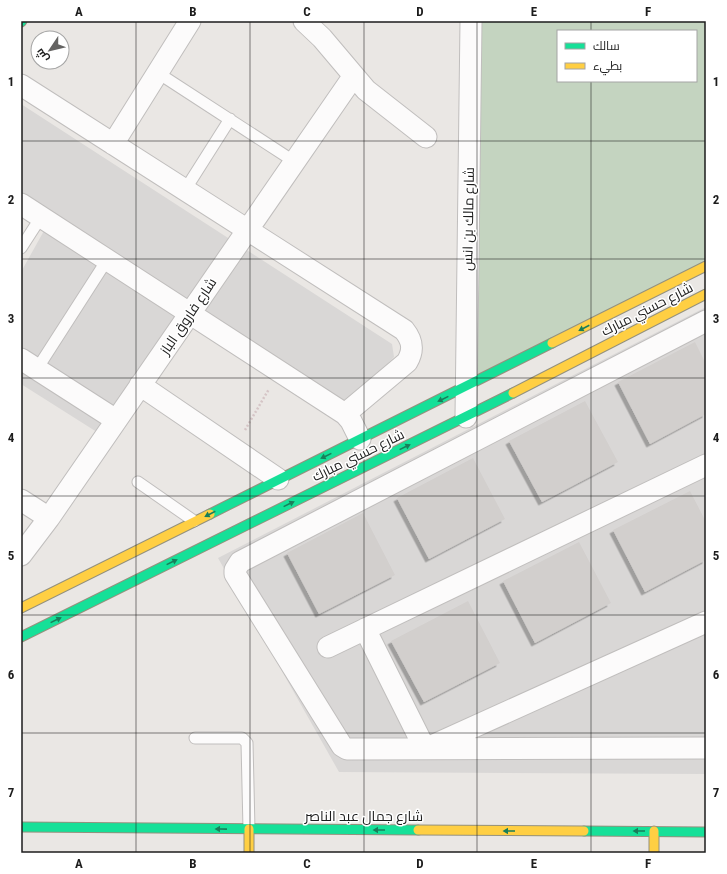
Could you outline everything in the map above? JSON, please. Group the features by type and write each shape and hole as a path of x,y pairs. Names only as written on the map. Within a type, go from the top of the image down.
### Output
{"street":[{"path":"113,144 190,21"},
{"path":"304,21 322,38 354,77 380,102 426,137"},
{"name":"شارع مالك بن انس","path":"466,417 471,21"},
{"name":"شارع فاروق الباز","path":"21,555 49,518 354,77"},
{"path":"21,85 404,330 410,338 412,346 411,354 407,362 346,414"},
{"path":"21,204 346,414 360,439"},
{"name":"شارع حسني مبارك","path":"21,608 194,521 466,388 706,266"},
{"name":"شارع حسني مبارك","path":"21,637 466,417 706,294"},
{"path":"706,321 240,562 236,567 235,574 342,746 350,750 706,748"},
{"path":"29,364 116,420"},
{"path":"140,386 278,480"},
{"path":"328,647 706,465"},
{"path":"21,500 49,518"},
{"path":"425,749 706,622"},
{"path":"365,629 425,749"},
{"name":"شارع جمال عبد الناصر","path":"21,827 706,832"},
{"path":"249,829 249,853"},
{"path":"654,831 654,853"}],"lane":[{"path":"158,73 295,162"},
{"path":"185,190 230,119"},
{"path":"21,248 41,217"},
{"path":"29,364 107,260"},
{"path":"138,482 194,521"},
{"path":"195,738 242,738 248,743 249,829"}],"path":[{"path":"233,449 280,371"}],"shaded area":[{"path":"21,104 392,344 394,357 336,421 181,315 100,434 21,384 21,272 45,229 21,213"},
{"path":"706,307 706,774 339,772 218,558"}],"green space":[{"path":"473,21 706,21 706,264 466,388"}],"building":[{"path":"695,342 706,364 706,414 650,444 618,382"},
{"path":"585,401 618,462 542,502 509,441"},
{"path":"473,458 505,519 429,559 397,498"},
{"path":"690,491 706,522 706,560 645,592 613,530"},
{"path":"363,513 395,575 319,614 287,553"},
{"path":"579,542 611,603 535,643 503,581"},
{"path":"468,601 500,663 424,702 391,641"}],"traffic: fast":[{"path":"210,514 552,343"},
{"path":"21,637 513,393"},
{"path":"21,827 418,830"},
{"path":"584,831 706,832"}],"traffic: slow":[{"path":"552,343 706,266"},
{"path":"513,393 706,294"},
{"path":"21,608 210,514"},
{"path":"249,829 249,853"},
{"path":"418,830 584,831"},
{"path":"654,831 654,853"}]}
